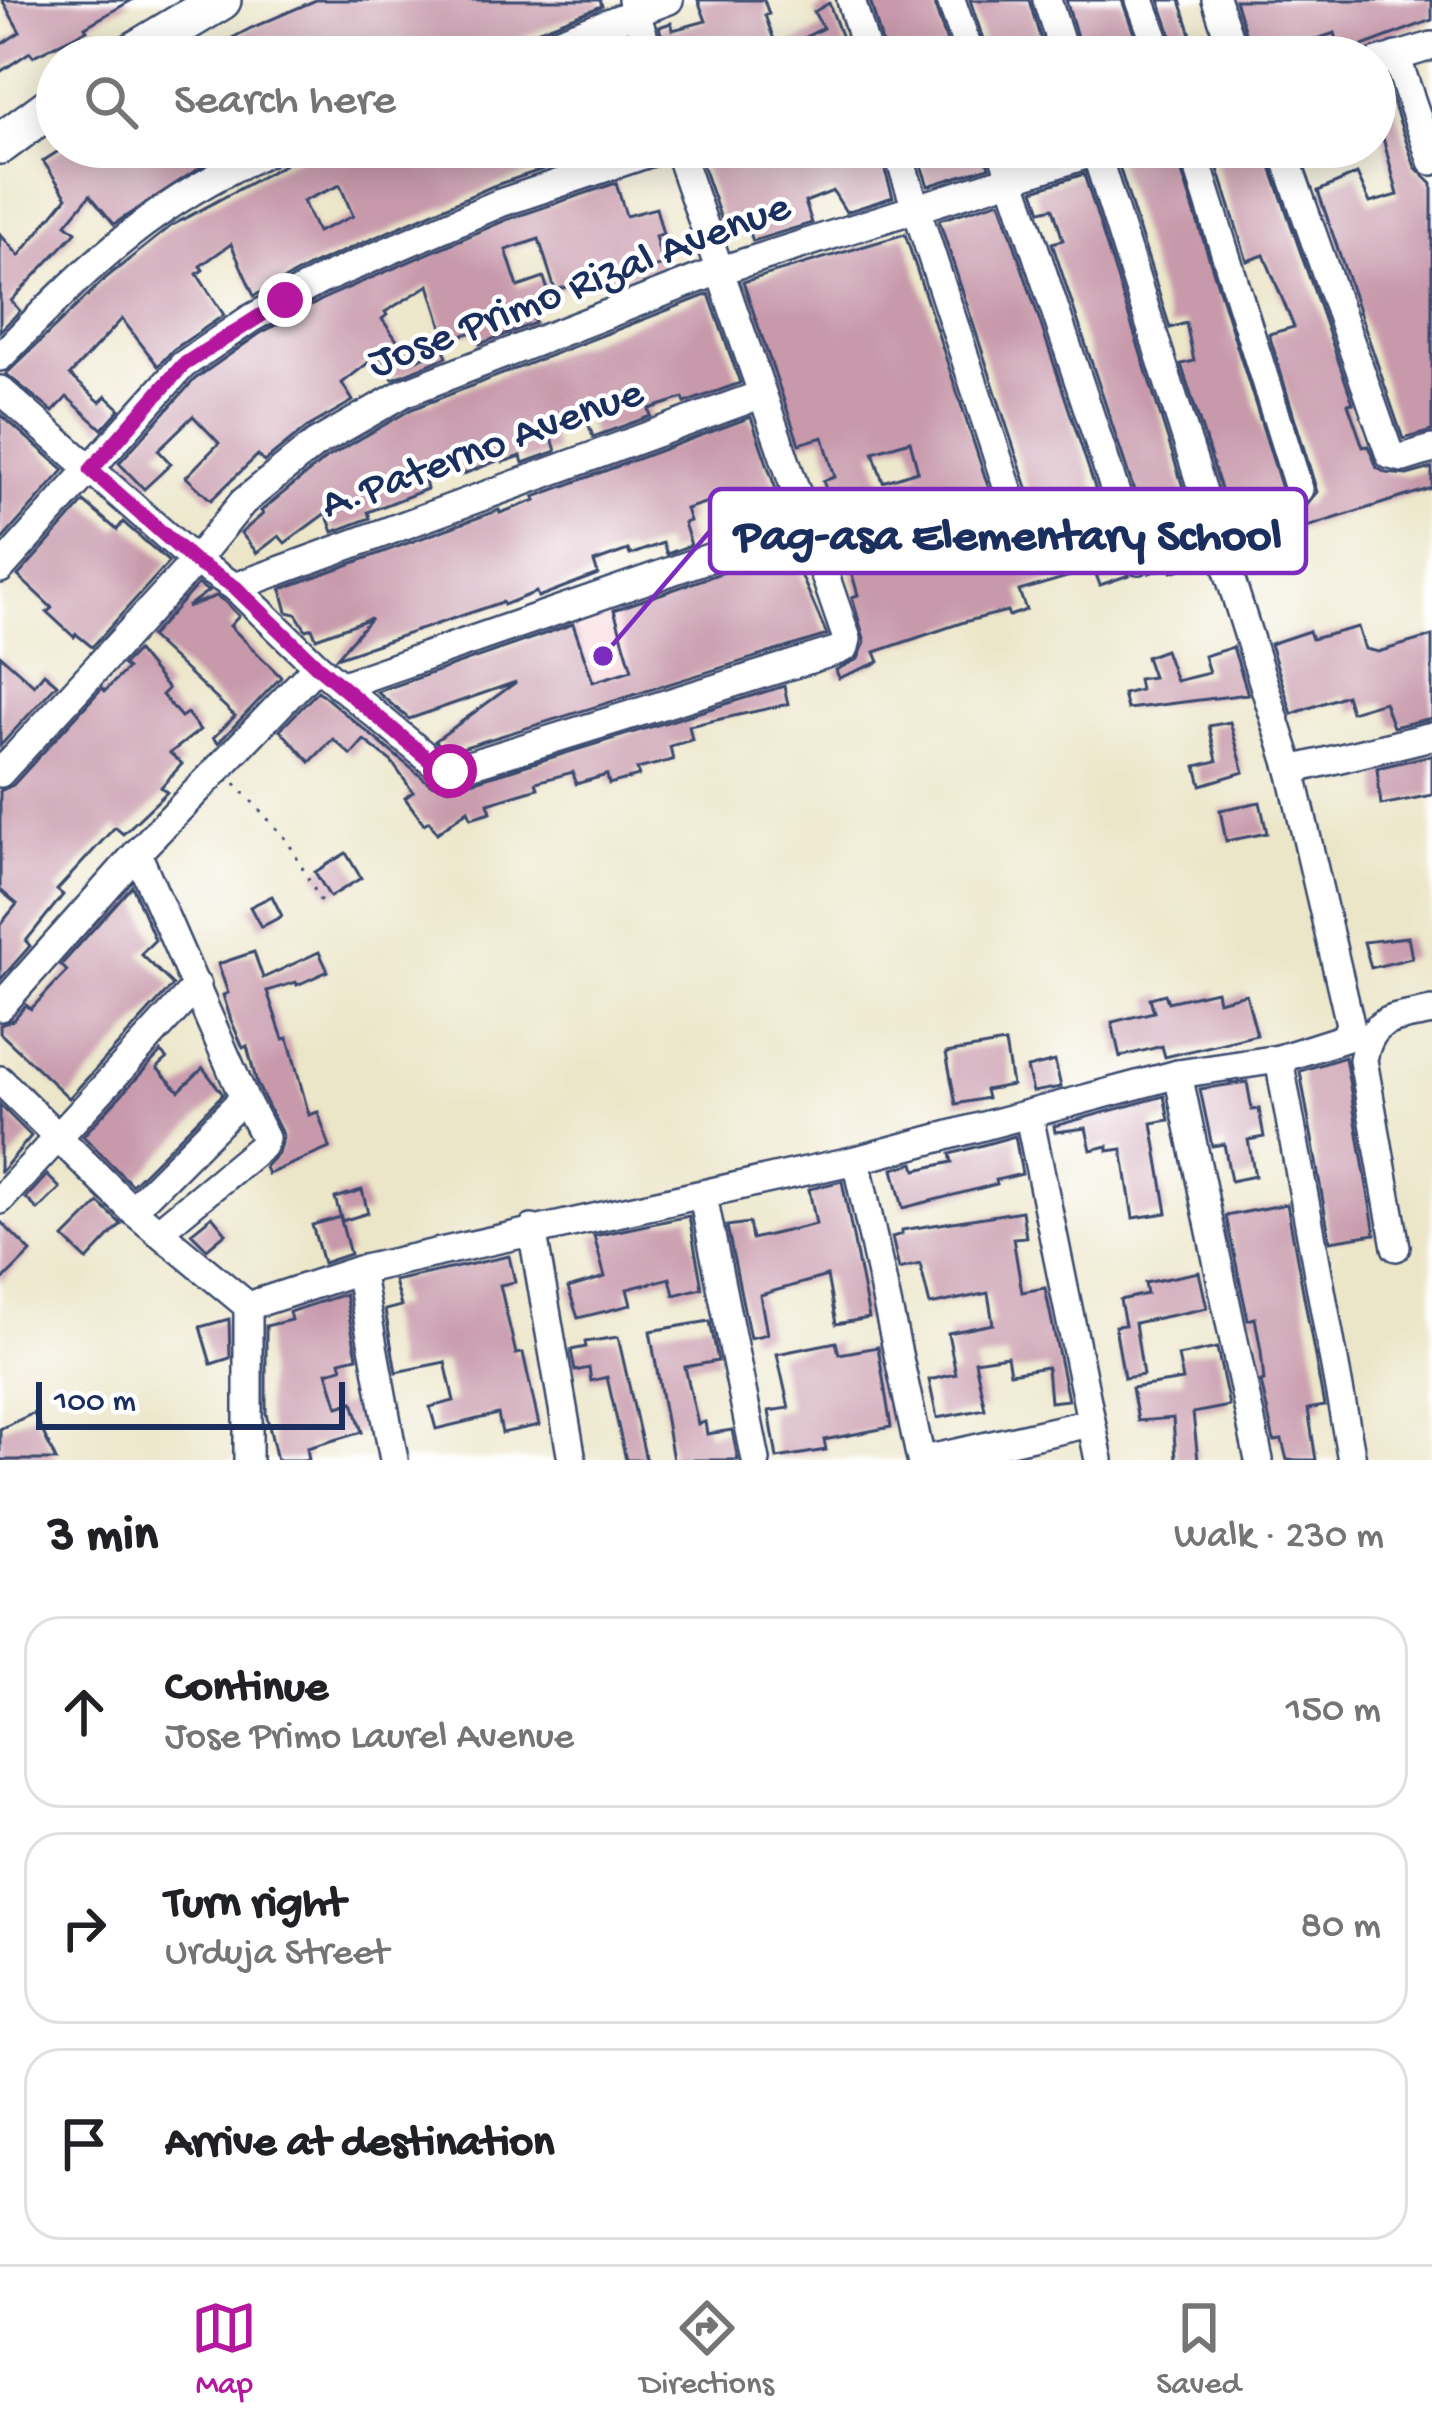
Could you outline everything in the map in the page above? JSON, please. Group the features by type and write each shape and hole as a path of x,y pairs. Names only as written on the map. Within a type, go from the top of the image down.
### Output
{"highway":[{"path":"161,36 220,0"},
{"path":"0,144 36,117"}],"street":[{"path":"565,36 634,6 668,0"},
{"path":"850,0 861,36"},
{"path":"951,0 963,36"},
{"path":"1047,0 1058,36"},
{"path":"1140,0 1153,36"},
{"path":"1216,0 1228,36"},
{"path":"634,6 643,36"},
{"path":"1396,57 1432,46"},
{"path":"1396,82 1432,161"},
{"path":"0,357 86,268 141,223 234,168"},
{"path":"0,569 183,365 321,280 500,203 604,168"},
{"path":"0,390 194,561 235,587 340,686 434,764 450,771 845,647 847,639 685,168"},
{"path":"903,168 1029,553"},
{"path":"1008,168 1138,560"},
{"name":"Jose Primo Rizal Avenue","path":"0,773 243,502 315,444 404,393 721,270 1042,168"},
{"path":"248,1306 358,1270 856,1160 1178,1074 1280,1059 1338,1043 1350,1031 1291,770 1106,168"},
{"path":"1199,168 1299,489"},
{"path":"1289,168 1390,455 1403,458 1432,449"},
{"name":"A.Paterno Avenue","path":"235,587 760,394"},
{"path":"340,686 807,524"},
{"path":"0,1007 137,854 317,666"},
{"path":"1291,770 1432,736"},
{"path":"137,854 244,1098 264,1130 262,1146 158,1232"},
{"path":"0,1200 197,986"},
{"path":"1396,1247 1363,1060 1366,1039 1375,1027 1390,1020 1432,1011"},
{"path":"1280,1059 1352,1460"},
{"path":"1178,1074 1259,1460"},
{"path":"0,1080 132,1210 248,1306"},
{"path":"132,1210 244,1098"},
{"path":"1029,1116 1099,1460"},
{"path":"856,1160 923,1460 1090,1423"},
{"path":"703,1196 756,1460"},
{"path":"532,1229 572,1460"},
{"path":"358,1270 394,1460"},
{"path":"248,1306 248,1460"}],"path":[{"path":"220,768 287,840 321,902"}],"shaded area":[{"path":"638,587 665,683 567,714 539,619"}],"building":[{"path":"2,0 132,0 75,36 36,36 36,55 30,52 0,72 0,45 20,32"},
{"path":"316,0 600,0 602,6 524,36 236,36"},
{"path":"698,0 764,0 773,36 662,36 659,27 671,23 673,30 706,21"},
{"path":"870,0 933,0 945,36 880,36"},
{"path":"970,0 1029,0 1040,36 982,36"},
{"path":"1066,0 1122,0 1135,36 1077,36"},
{"path":"1159,0 1180,0 1191,36 1172,36"},
{"path":"1235,0 1432,0 1432,20 1389,36 1246,36"},
{"path":"829,3 841,36 807,36 823,28 814,12"},
{"path":"1396,111 1415,167 1432,184 1432,431 1403,439 1318,191 1357,174 1370,203 1398,195 1391,168 1396,168"},
{"path":"48,168 200,168 114,224 90,195 66,224 76,232 11,301 20,311 0,331 0,234 19,256 67,197"},
{"path":"278,168 547,168 493,186 314,264 254,296 231,244 200,266 203,270 197,274 224,315 158,366 122,319 70,375 100,402 106,396 120,409 102,429 67,397 53,412 6,374 107,277 171,226","holes":["340,185 353,216 317,232 303,201"]},
{"path":"703,168 884,168 893,197 846,212 833,191 805,202 812,223 753,241 748,228 727,236"},
{"path":"922,168 986,168 928,186"},
{"path":"1120,168 1181,168 1286,501 1305,506 1317,492 1269,334 1294,327 1264,255 1247,261 1218,168 1271,168 1353,403 1348,404 1363,447 1368,446 1377,468 1386,473 1407,475 1432,468 1432,488 1240,548 1181,364 1194,361 1186,323 1170,328"},
{"path":"1084,174 1206,560 1172,572 1170,566 1150,573 1155,554 1052,243 1063,240 1053,208 1041,211 1034,190"},
{"path":"616,183 626,216 656,208 663,234 655,236 663,265 555,290 539,239 506,250 518,287 544,278 552,303 530,311 535,323 480,344 476,331 446,340 429,285 385,312 382,319 412,362 444,349 447,357 393,379 377,356 342,383 353,401 306,428 264,462 258,455 211,500 186,477 219,443 193,416 158,450 171,464 144,489 119,463 195,379 259,334 329,296 506,220"},
{"path":"1000,201 1121,566 1129,575 1100,585 1094,569 1019,591 1026,610 964,622 875,652 879,662 839,678 836,670 858,659 865,642 840,532 830,536 816,493 826,489 823,481 835,477 823,437 799,444 743,282 905,234 1012,559 1018,567 1033,570 1055,550 1045,519 1038,521 939,220","holes":["910,441 918,471 883,482 873,452"]},
{"path":"709,294 740,383 685,403 683,398 649,409 651,416 593,437 586,417 549,428 556,451 523,463 521,456 502,459 461,475 457,464 425,481 427,489 368,512 370,518 333,532 326,513 285,543 279,536 257,553 241,533 325,459 412,409"},
{"path":"0,414 64,470 0,542"},
{"path":"751,417 784,513 732,531 720,498 686,509 690,521 684,523 691,545 667,554 663,543 630,555 628,550 594,562 598,574 538,597 536,592 502,602 336,658 371,618 316,638 312,628 306,630 296,614 287,612 281,589 536,500 534,497"},
{"path":"84,502 117,530 123,522 169,562 92,647 47,612 52,608 18,576"},
{"path":"796,547 804,569 799,570 827,635 449,752 435,741 516,682 409,719 377,692 573,624 593,682 632,670 614,610"},
{"path":"198,584 208,591 187,607 216,596 224,601 239,616 230,626 281,677 218,743 213,738 235,716 150,637"},
{"path":"1358,627 1365,649 1378,652 1432,636 1432,718 1393,727 1384,702 1351,712 1346,695 1292,714 1270,644 1309,631 1312,639"},
{"path":"1233,647 1248,694 1127,709 1123,694 1140,690 1138,679 1153,677 1146,657 1165,650 1176,681 1209,673 1204,656"},
{"path":"137,651 168,689 162,695 181,717 187,713 200,730 170,753 182,764 161,787 167,792 123,834 115,827 57,890 63,895 26,941 30,946 0,980 0,925 17,904 0,890 0,791 13,785 102,688 105,691 127,669 123,665"},
{"path":"0,655 34,685 44,673 57,684 0,746"},
{"path":"784,686 788,704 689,726 692,740 670,746 673,760 637,769 639,776 609,784 607,775 576,784 573,772 536,782 538,788 488,803 491,812 471,818 468,810 437,833 405,798 413,792 391,761 364,740 351,755 333,739 310,762 280,730 318,691 430,784 449,789"},
{"path":"1230,722 1244,772 1201,785 1196,766 1217,761 1209,726"},
{"path":"1432,755 1432,795 1381,805 1377,768"},
{"path":"1260,802 1267,833 1226,841 1220,810"},
{"path":"346,853 361,878 330,897 315,872"},
{"path":"132,886 155,940 141,954 173,985 69,1098 0,1033 0,1025 13,1020 26,1005 31,1009 67,971 61,965"},
{"path":"272,896 282,916 261,927 250,907"},
{"path":"1408,937 1412,958 1371,968 1364,942"},
{"path":"254,952 263,978 319,952 328,971 297,985 267,991 283,1039 288,1038 309,1115 318,1112 330,1148 268,1174 265,1167 278,1153 283,1136 257,1084 247,1046 243,1048 231,1020 218,964"},
{"path":"1216,991 1218,1001 1246,994 1257,1035 1165,1057 1162,1046 1120,1057 1112,1022 1154,1012 1150,998 1165,994 1168,1002"},
{"path":"1005,1043 1012,1085 985,1090 987,1098 956,1104 946,1053"},
{"path":"161,1052 167,1059 157,1068 179,1091 203,1068 223,1094 132,1185 83,1136"},
{"path":"1345,1057 1375,1234 1330,1241 1300,1071"},
{"path":"1055,1061 1061,1087 1033,1092 1027,1068"},
{"path":"1247,1082 1264,1137 1248,1140 1255,1176 1231,1181 1224,1144 1212,1146 1200,1089"},
{"path":"1164,1096 1169,1120 1152,1123 1167,1213 1133,1218 1122,1149 1091,1150 1086,1128 1055,1132 1054,1126"},
{"path":"0,1105 31,1136 1,1172 0,1171"},
{"path":"1015,1136 1022,1174 903,1208 893,1169 914,1163 916,1170 952,1162 950,1154"},
{"path":"47,1175 60,1188 38,1210 26,1198"},
{"path":"842,1181 869,1318 836,1324 827,1276 760,1295 767,1334 750,1338 727,1226 749,1223 752,1239 816,1224 809,1189"},
{"path":"362,1190 368,1213 342,1221 335,1198"},
{"path":"99,1203 121,1224 87,1260 64,1238"},
{"path":"1287,1204 1324,1406 1308,1409 1316,1460 1287,1460 1282,1440 1274,1441 1261,1382 1255,1318 1248,1320 1226,1216"},
{"path":"1022,1211 1026,1237 1013,1238 1022,1292 1045,1288 1068,1400 1050,1402 1047,1367 1010,1373 1007,1356 975,1361 985,1409 937,1418 929,1380 956,1374 948,1333 993,1324 988,1293 930,1305 920,1264 899,1269 892,1237 902,1230"},
{"path":"212,1216 226,1233 207,1249 191,1233"},
{"path":"689,1216 702,1288 674,1295 670,1278 627,1289 631,1305 578,1318 568,1288 605,1277 594,1236"},
{"path":"340,1217 350,1254 323,1263 312,1225"},
{"path":"0,1221 31,1252 0,1283"},
{"path":"509,1256 515,1282 500,1285 516,1354 523,1353 539,1425 502,1433 498,1414 436,1429 430,1407 454,1401 445,1362 396,1372 385,1310 401,1306 394,1281"},
{"path":"1199,1272 1207,1308 1135,1323 1143,1375 1124,1378 1115,1326 1125,1325 1120,1300 1147,1294 1145,1283"},
{"path":"345,1294 357,1357 340,1361 342,1368 327,1372 338,1407 353,1402 362,1432 307,1448 309,1460 277,1460 266,1413 266,1326 291,1320 289,1312"},
{"path":"229,1319 230,1358 211,1364 200,1327"},
{"path":"710,1321 718,1361 685,1367 698,1424 705,1422 707,1434 732,1430 738,1460 673,1460 650,1331"},
{"path":"618,1337 646,1460 626,1460 607,1377 591,1381 589,1368 575,1371 571,1350 586,1347 585,1342"},
{"path":"836,1342 839,1354 878,1347 891,1427 824,1440 826,1450 777,1458 769,1411 789,1408 777,1354"},
{"path":"1217,1348 1229,1406 1193,1413 1198,1460 1176,1460 1173,1418 1138,1421 1132,1388 1183,1380 1178,1356"},
{"path":"34,1413 56,1460 0,1460 0,1429"}],"place":[{"name":"Pag-asa Elementary School","path":"603,656"}],"route":[{"path":"285,300 183,365 91,470 194,561 235,587 317,666 434,764 450,771"}]}
